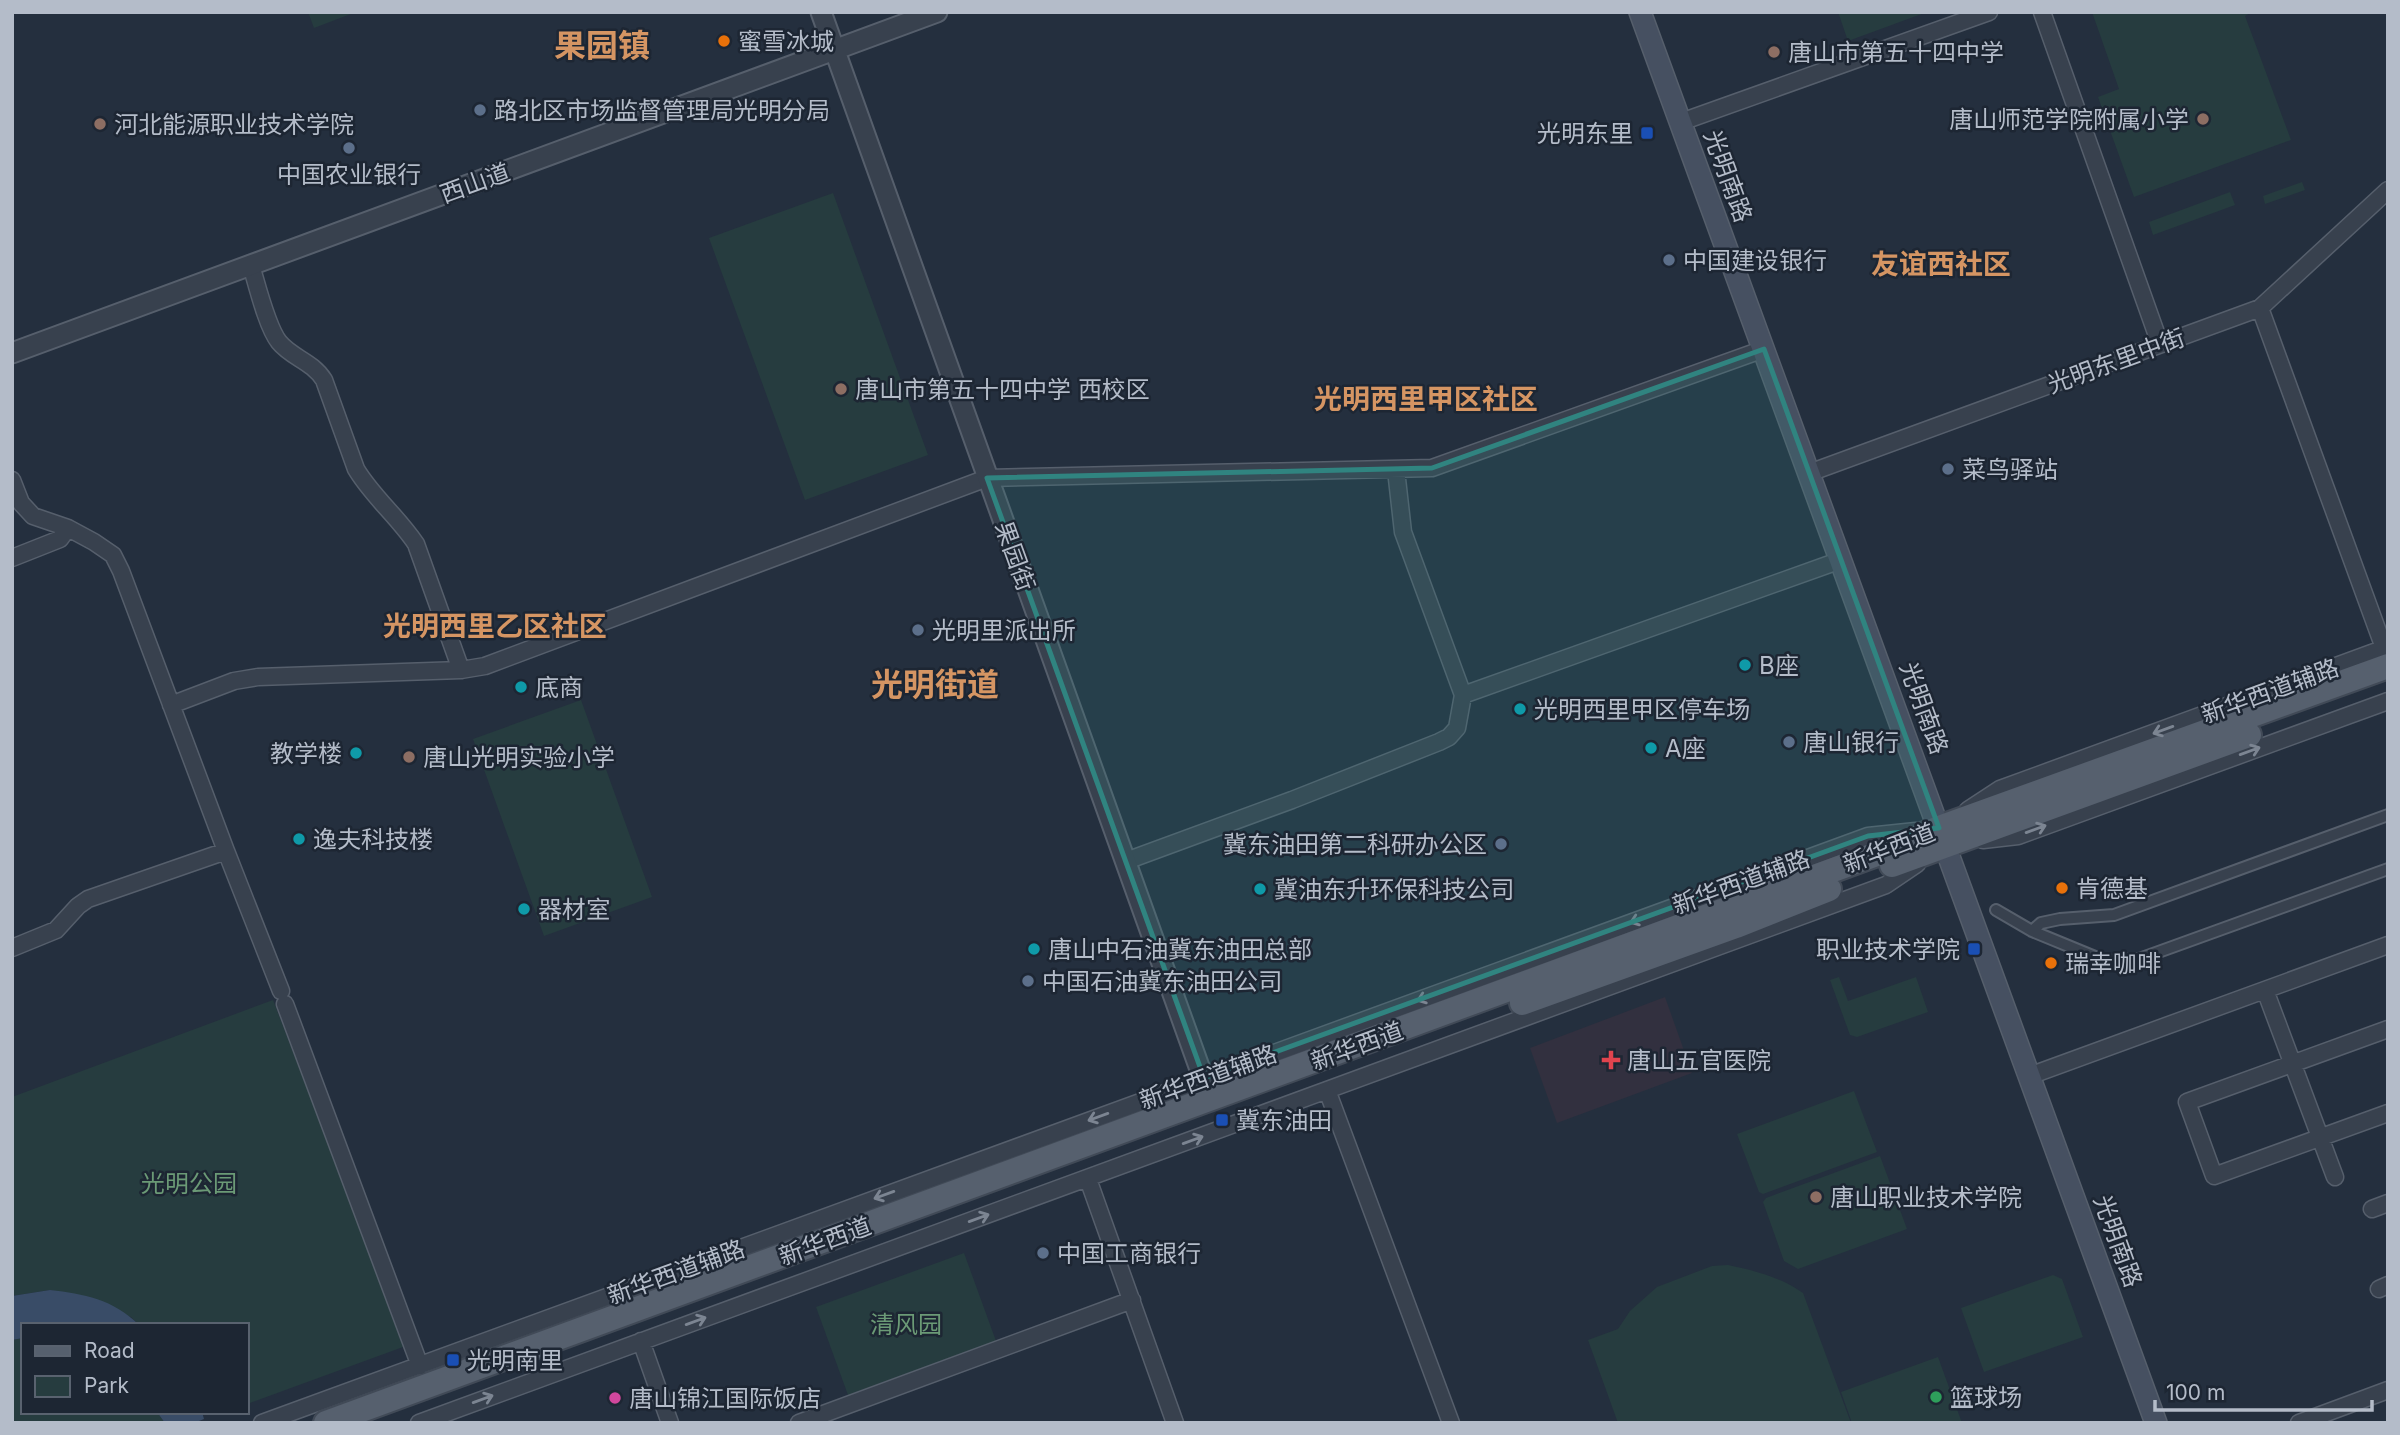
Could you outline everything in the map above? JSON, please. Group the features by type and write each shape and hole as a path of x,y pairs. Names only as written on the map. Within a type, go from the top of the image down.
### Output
{"main road":[{"name":"光明南路","path":"1640,12 2156,1423"},
{"name":"新华西道","path":"370,1423 631,1325 1709,935 2387,654"},
{"name":"新华西道","path":"326,1423 1208,1089 1861,860 1942,837 2388,684"}],"street":[{"name":"果园街","path":"821,12 986,478 1208,1089"},
{"name":"西山道","path":"12,352 937,12"},
{"path":"1681,122 1989,12"},
{"path":"2042,12 2160,344"},
{"name":"光明东里中街","path":"1809,473 2260,308 2388,190"},
{"path":"250,265 280,344 317,369 324,380 356,469 416,544 461,670"},
{"path":"2260,308 2387,654"},
{"path":"172,705 234,681 258,677 461,670 485,666 986,478 1432,468 1763,349"},
{"path":"1126,861 1292,800 1449,737 1457,727 1463,695 1403,532 1396,470"},
{"path":"12,480 21,503 33,516 68,528 94,542 113,555 121,571 420,1366"},
{"path":"12,558 60,539 68,528"},
{"path":"1463,695 1842,560"},
{"name":"新华西道辅路","path":"419,1423 1886,885 1942,837 2018,836 2388,701"},
{"path":"2032,931 2041,923 2060,919 2114,915 2388,815"},
{"path":"12,948 56,930 88,899 226,851"},
{"path":"1997,910 2032,931 2105,961 2139,959 2388,869"},
{"path":"2029,1076 2388,945"},
{"path":"2265,990 2335,1177"},
{"path":"2388,1029 2187,1102 2214,1176 2388,1113"},
{"name":"新华西道辅路","path":"262,1423 1208,1089"},
{"path":"1327,1090 1451,1423"},
{"path":"1088,1179 1175,1423"},
{"path":"799,1423 1132,1300"},
{"path":"640,1341 670,1423"},
{"path":"2299,1423 2388,1390"}],"highlighted area":[{"path":"1764,349 1939,828 1868,836 1204,1078 987,478 1432,468"}],"shaded area":[{"name":"唐山五官医院","path":"1665,997 1692,1073 1557,1123 1530,1048"}],"green space":[{"path":"308,12 356,12 314,28"},
{"path":"1838,12 1927,12 1848,41"},
{"path":"2092,12 2252,12 2245,16 2291,140 2134,197 2098,97 2119,89"},
{"path":"2302,182 2305,190 2265,204 2263,196"},
{"path":"2230,192 2235,205 2153,235 2149,222"},
{"path":"833,193 928,455 805,500 709,238"},
{"path":"581,700 652,897 544,936 473,739"},
{"path":"1839,977 1848,1001 1916,977 1928,1012 1857,1037 1850,1035 1830,980"},
{"name":"光明公园","path":"273,1000 403,1347 248,1404 248,1323 137,1323 131,1317 50,1290 12,1296 12,1097"},
{"path":"1854,1091 1877,1152 1763,1194 1759,1192 1737,1134"},
{"path":"1880,1156 1907,1229 1798,1269 1784,1261 1763,1202 1766,1198"},
{"name":"清风园","path":"964,1253 996,1341 848,1395 816,1307"},
{"path":"1728,1265 1767,1275 1803,1293 1851,1423 1618,1423 1588,1340 1618,1329 1630,1311 1657,1287 1712,1266"},
{"path":"2053,1275 2062,1279 2083,1337 1984,1372 1961,1308"},
{"path":"21,1338 21,1414 158,1414 165,1423 12,1423 12,1340"},
{"path":"1938,1357 1962,1423 1852,1423 1841,1392"}],"water":[{"path":"50,1290 75,1293 98,1299 119,1309 137,1323 21,1323 21,1338 12,1340 12,1296"},
{"path":"158,1414 203,1414 204,1419 194,1423 165,1423"}],"place":[{"name":"蜜雪冰城","path":"724,41"},
{"name":"唐山市第五十四中学","path":"1774,52"},
{"name":"路北区市场监督管理局光明分局","path":"480,110"},
{"name":"唐山师范学院附属小学","path":"2203,119"},
{"name":"河北能源职业技术学院","path":"100,124"},
{"name":"光明东里","path":"1647,133"},
{"name":"中国农业银行","path":"349,148"},
{"name":"中国建设银行","path":"1669,260"},
{"name":"唐山市第五十四中学 西校区","path":"841,389"},
{"name":"菜鸟驿站","path":"1948,469"},
{"name":"光明里派出所","path":"918,630"},
{"name":"B座","path":"1745,665"},
{"name":"底商","path":"521,687"},
{"name":"光明西里甲区停车场","path":"1520,709"},
{"name":"唐山银行","path":"1789,742"},
{"name":"A座","path":"1651,748"},
{"name":"教学楼","path":"356,753"},
{"name":"唐山光明实验小学","path":"409,757"},
{"name":"逸夫科技楼","path":"299,839"},
{"name":"冀东油田第二科研办公区","path":"1501,844"},
{"name":"肯德基","path":"2062,888"},
{"name":"冀油东升环保科技公司","path":"1260,889"},
{"name":"器材室","path":"524,909"},
{"name":"唐山中石油冀东油田总部","path":"1034,949"},
{"name":"职业技术学院","path":"1974,949"},
{"name":"瑞幸咖啡","path":"2051,963"},
{"name":"中国石油冀东油田公司","path":"1028,981"},
{"name":"唐山五官医院","path":"1611,1060"},
{"name":"冀东油田","path":"1222,1120"},
{"name":"唐山职业技术学院","path":"1816,1197"},
{"name":"中国工商银行","path":"1043,1253"},
{"name":"光明南里","path":"453,1360"},
{"name":"篮球场","path":"1936,1397"},
{"name":"唐山锦江国际饭店","path":"615,1398"}],"district":[{"name":"果园镇","path":"602,45"},
{"name":"友谊西社区","path":"1941,264"},
{"name":"光明西里甲区社区","path":"1426,399"},
{"name":"光明西里乙区社区","path":"495,626"},
{"name":"光明街道","path":"935,684"}]}
